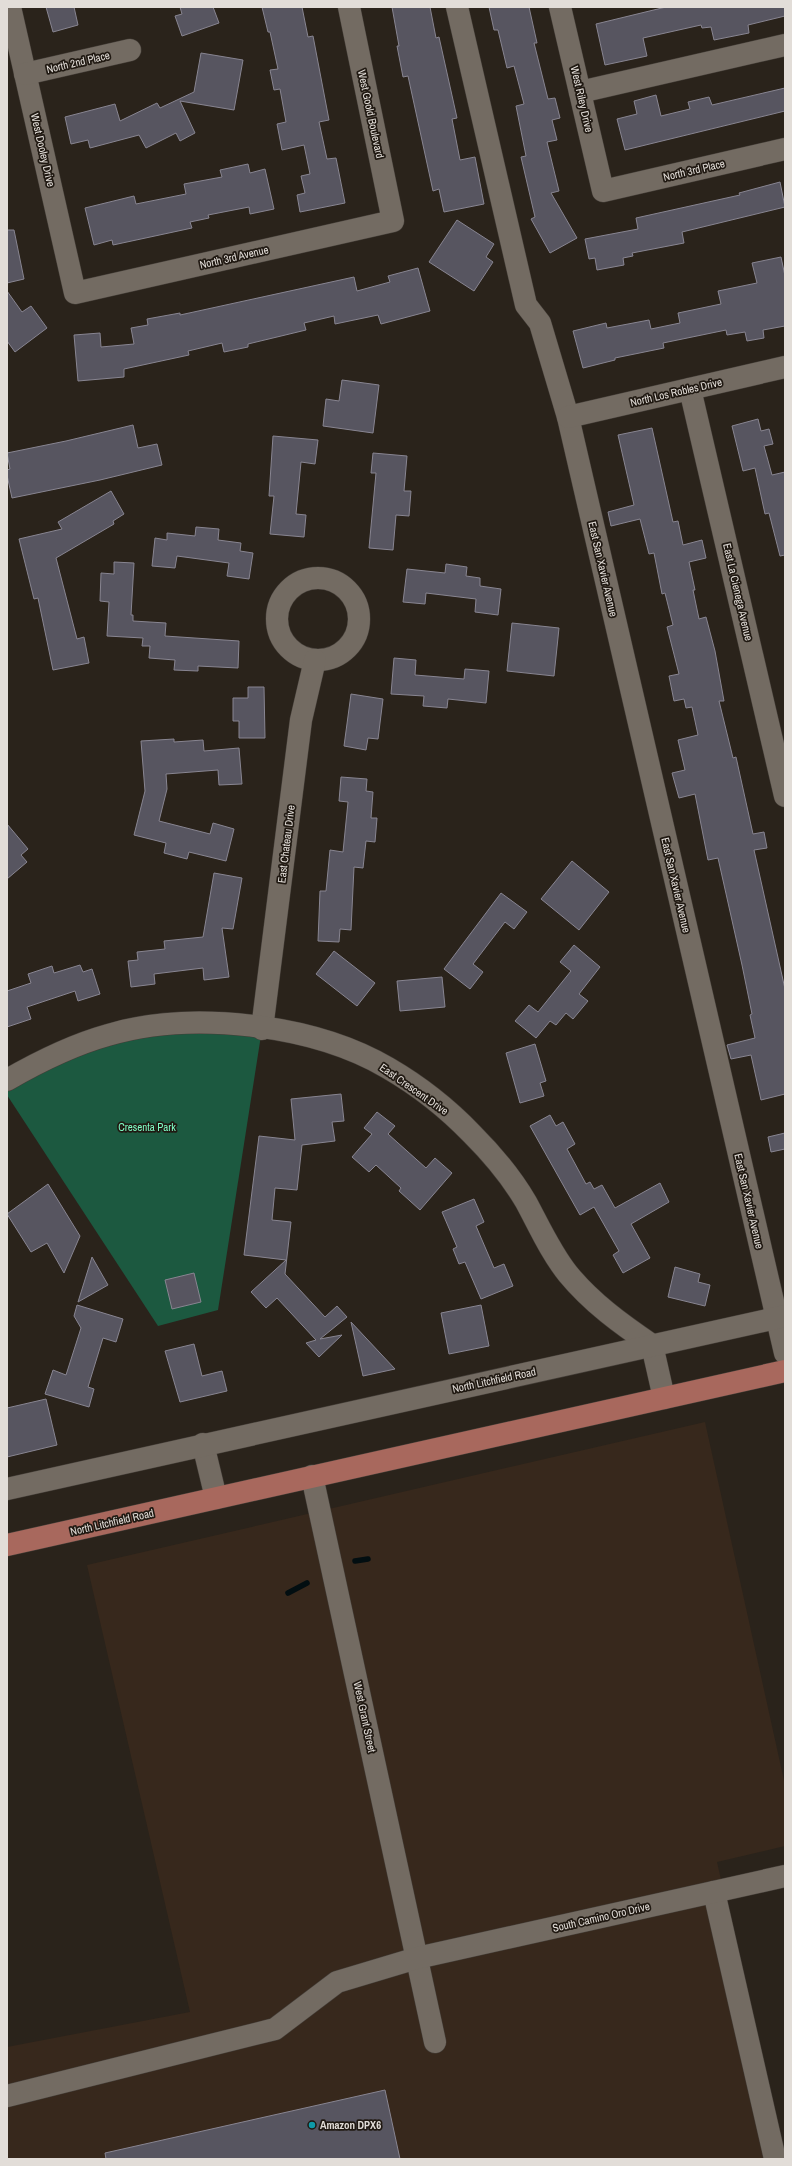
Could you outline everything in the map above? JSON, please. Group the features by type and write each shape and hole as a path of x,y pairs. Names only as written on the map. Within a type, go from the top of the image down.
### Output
{"main road":[{"name":"North Litchfield Road","path":"7,1545 785,1371"}],"street":[{"name":"West Dooley Drive","path":"10,7 75,293"},
{"name":"West Goold Boulevard","path":"349,7 393,221"},
{"name":"East San Xavier Avenue","path":"457,7 526,305 540,324 568,417 781,1316 785,1353"},
{"name":"West Riley Drive","path":"560,7 603,191"},
{"path":"580,92 785,45"},
{"name":"North 2nd Place","path":"25,74 130,50"},
{"name":"North 3rd Place","path":"603,191 785,149"},
{"name":"North 3rd Avenue","path":"75,293 393,221"},
{"name":"North Los Robles Drive","path":"568,417 785,367"},
{"name":"East La Cienega Avenue","path":"690,389 785,796"},
{"name":"East Chateau Drive","path":"262,1028 301,720 316,660"},
{"name":"East Crescent Drive","path":"7,1080 67,1048 125,1030 185,1023 222,1023 262,1028 317,1039 352,1052 388,1068 444,1107 473,1134 502,1168 525,1201 566,1272 591,1300 652,1345"},
{"name":"North Litchfield Road","path":"7,1489 781,1316"},
{"path":"652,1345 664,1398"},
{"path":"203,1444 216,1498"},
{"name":"West Grant Street","path":"312,1476 435,2042"},
{"name":"South Camino Oro Drive","path":"7,2096 275,2029 338,1982 417,1958 714,1892 785,1878"},
{"path":"714,1892 775,2159"}],"shaded area":[{"path":"705,1422 785,1785 785,1846 717,1862 785,2159 7,2159 7,2047 190,2012 87,1565"}],"green space":[{"name":"Cresenta Park","path":"262,1029 218,1310 158,1326 7,1095 7,1080 108,1035"}],"building":[{"path":"46,7 74,7 78,25 53,32"},
{"path":"180,7 213,7 219,23 182,36 175,16 182,14"},
{"path":"262,7 302,7 308,37 313,36 329,120 319,122 327,159 336,158 345,203 300,212 297,195 305,193 301,176 310,174 304,145 282,150 277,124 286,122 280,89 274,90 270,70 278,69 270,32 268,32"},
{"path":"392,7 430,7 436,38 439,37 457,118 452,119 460,160 475,157 484,204 444,212 439,189 433,191 408,76 403,77"},
{"path":"489,7 529,7 537,43 534,43 548,99 555,98 560,118 552,120 557,140 547,142 559,191 551,193 577,238 550,253 531,219 535,217 521,157 526,156 516,106 524,104 514,66 507,68 498,30 494,30"},
{"path":"666,7 785,7 785,16 748,25 749,33 714,40 711,27 702,28 701,25 643,38 647,56 605,65 596,24"},
{"path":"201,53 243,60 234,110 180,101 195,133 180,141 176,133 146,148 139,135 90,148 88,140 71,144 65,117 115,104 120,121 157,103 160,108 194,92"},
{"path":"785,88 785,111 625,150 617,119 637,114 634,101 656,95 661,116 690,109 688,102 709,97 712,105"},
{"path":"248,164 250,173 265,169 274,209 250,214 249,207 208,215 209,218 190,222 192,228 113,245 112,240 94,245 85,208 134,196 136,204 186,194 184,184 222,177 220,170"},
{"path":"780,182 785,207 682,232 684,243 632,253 633,256 623,258 624,265 597,270 595,258 589,259 585,239 638,229 636,218 740,195 739,193"},
{"path":"457,220 494,244 486,257 493,262 474,291 429,262"},
{"path":"7,230 14,230 24,279 7,283"},
{"path":"781,257 785,276 785,326 763,330 764,338 747,341 745,332 727,335 726,330 663,343 664,348 615,358 615,360 583,368 573,331 606,323 607,328 649,320 651,329 680,323 678,313 721,304 718,291 757,283 752,263"},
{"path":"418,268 430,311 381,324 378,315 335,324 334,316 304,323 306,330 248,344 248,347 224,352 222,343 188,351 189,355 124,369 124,377 78,381 74,335 100,333 101,347 134,344 131,328 148,325 147,319 180,313 180,315 354,277 357,291 390,282 388,276"},
{"path":"7,291 22,312 31,306 47,328 15,352 7,341"},
{"path":"342,380 379,385 373,433 323,426 326,399 339,401"},
{"path":"758,419 761,431 769,429 773,444 764,446 772,475 785,472 785,555 780,556 769,513 765,514 755,468 743,471 732,426"},
{"path":"133,425 138,448 157,444 162,465 100,480 12,498 7,475 7,470 10,469 7,453"},
{"path":"652,428 673,522 678,521 683,545 702,540 706,558 689,562 699,619 706,617 715,651 724,701 719,701 733,758 736,757 753,834 764,832 767,848 754,850 785,989 785,1094 761,1100 751,1055 731,1059 727,1045 755,1038 750,1015 752,1014 742,965 718,858 708,860 695,794 679,798 672,773 685,770 678,740 698,735 692,707 686,708 684,699 674,701 669,676 679,674 667,627 673,625 665,593 662,594 654,553 649,554 640,519 611,526 608,512 634,505 618,435"},
{"path":"273,436 318,440 315,464 301,462 296,514 306,515 304,537 270,534 274,496 269,496"},
{"path":"373,453 407,456 404,491 411,491 409,516 396,515 393,550 369,548 376,473 371,473"},
{"path":"111,491 124,514 113,521 114,524 56,558 77,639 84,637 89,663 53,670 38,598 34,599 19,539 62,529 58,522"},
{"path":"196,527 219,529 218,540 241,543 240,551 253,553 249,579 227,576 229,563 177,556 175,568 152,566 155,538 167,540 167,533 195,536"},
{"path":"114,562 134,563 131,615 133,615 133,621 166,623 165,636 239,641 238,668 198,666 198,671 174,670 175,660 149,658 150,646 142,646 143,638 107,636 109,602 100,601 101,573 114,574"},
{"path":"446,564 467,567 466,576 480,578 480,586 501,589 498,615 475,612 476,599 426,593 425,604 403,602 407,569 445,573"},
{"path":"512,623 559,628 554,676 507,671"},
{"path":"394,658 416,660 415,675 464,679 465,669 489,671 486,703 448,699 447,708 423,706 424,696 391,694"},
{"path":"248,687 264,687 265,738 239,738 239,721 233,721 233,698 248,698"},
{"path":"351,694 383,699 378,739 368,738 366,750 344,746"},
{"path":"174,739 174,742 203,740 204,751 239,748 242,784 219,785 218,770 166,774 167,789 159,821 210,834 213,823 234,829 226,861 189,852 187,859 164,853 166,843 134,835 145,791 141,741"},
{"path":"341,777 367,779 366,791 373,792 371,818 377,818 375,842 366,841 363,868 354,867 351,930 340,929 339,942 318,941 320,891 326,891 330,850 343,852 348,802 339,801"},
{"path":"7,824 28,849 21,855 27,862 7,879"},
{"path":"572,861 609,892 579,930 541,899"},
{"path":"214,873 242,878 233,929 222,928 229,977 204,980 203,968 154,974 155,984 131,987 128,961 138,960 137,952 165,949 164,941 203,937"},
{"path":"501,893 527,912 514,929 505,922 473,964 483,972 470,989 444,969"},
{"path":"574,945 600,967 579,994 588,1001 573,1019 566,1013 556,1025 550,1021 536,1038 515,1021 529,1005 538,1012 571,971 560,962"},
{"path":"334,951 375,983 357,1006 316,974"},
{"path":"80,965 83,972 92,969 100,994 78,1001 75,991 27,1007 31,1019 7,1027 7,991 31,983 28,974 52,966 54,973"},
{"path":"442,977 445,1007 400,1011 397,981"},
{"path":"535,1044 546,1081 540,1083 544,1096 520,1103 506,1053"},
{"path":"341,1094 344,1121 332,1122 335,1141 302,1145 297,1190 275,1188 272,1220 291,1222 285,1274 325,1317 337,1306 347,1317 320,1339 342,1335 319,1357 306,1343 316,1340 277,1298 266,1308 251,1292 286,1260 244,1255 259,1136 295,1140 291,1099"},
{"path":"377,1112 395,1126 388,1134 426,1168 435,1158 452,1173 420,1210 399,1191 401,1188 376,1165 369,1172 352,1157 372,1134 364,1128"},
{"path":"550,1115 556,1126 563,1122 575,1144 567,1149 586,1184 590,1182 594,1189 602,1185 615,1208 660,1183 669,1202 631,1224 650,1258 623,1273 613,1255 619,1251 594,1207 580,1215 530,1126"},
{"path":"785,1133 785,1149 771,1152 768,1137"},
{"path":"48,1184 80,1236 64,1273 47,1243 31,1252 7,1214"},
{"path":"474,1199 484,1222 476,1226 494,1268 504,1264 513,1286 481,1299 465,1262 459,1264 453,1249 457,1247 442,1212"},
{"path":"92,1257 108,1285 78,1302"},
{"path":"675,1267 700,1274 698,1282 710,1285 705,1306 668,1297"},
{"path":"194,1273 201,1302 172,1309 165,1280"},
{"path":"77,1305 123,1319 116,1342 103,1338 88,1387 94,1389 89,1407 45,1394 53,1370 66,1375 81,1328 74,1316"},
{"path":"481,1305 489,1346 449,1354 441,1313"},
{"path":"351,1322 395,1369 363,1376"},
{"path":"194,1344 202,1376 222,1371 227,1391 180,1402 165,1351"},
{"path":"46,1399 57,1445 7,1457 7,1408"},
{"name":"Amazon DPX6","path":"385,2090 400,2159 106,2159 105,2153"}],"waterway":[{"path":"355,1561 368,1559"},
{"path":"288,1593 307,1583"}],"place":[{"name":"Amazon DPX6","path":"312,2125"}]}
